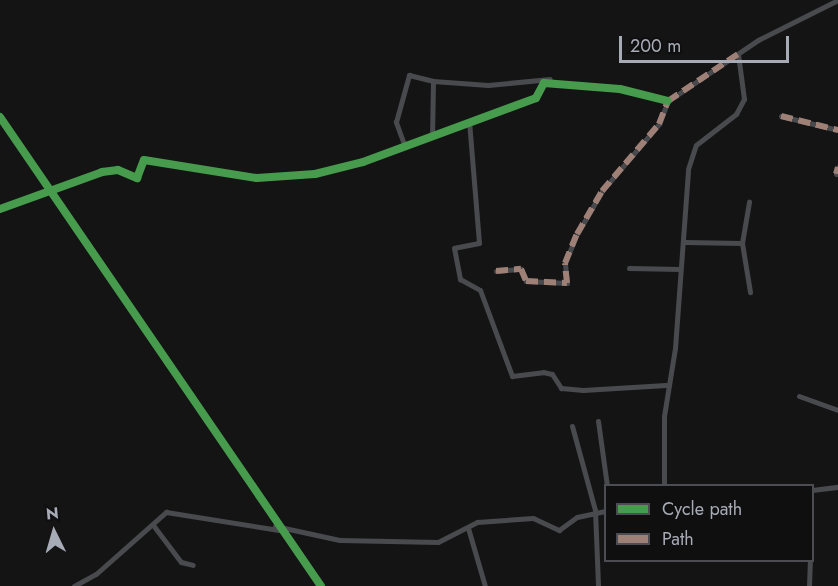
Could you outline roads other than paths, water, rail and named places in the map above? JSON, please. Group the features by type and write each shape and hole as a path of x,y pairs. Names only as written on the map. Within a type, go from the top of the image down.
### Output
{"street":[{"path":"495,271 521,269 526,281 567,283 565,263 576,234 602,191 639,153 668,101 738,54 838,0"},
{"path":"663,484 666,385 674,358 688,169 696,145 736,114 744,99 738,54"},
{"path":"405,147 396,122 409,75 433,81 552,82 620,89 668,101"},
{"path":"432,136 433,81"},
{"path":"0,209 47,189 102,172 118,170 137,178 144,160 265,178 315,174 405,147 469,121 536,98 544,83 552,82"},
{"path":"781,116 838,130"},
{"path":"0,117 277,528 321,586"},
{"path":"469,121 479,243 454,248 455,257 460,279 480,290 512,376 543,372 552,374 561,388 583,390 666,385"},
{"path":"836,174 838,167"},
{"path":"748,202 742,243 750,292"},
{"path":"684,242 742,243"},
{"path":"629,268 680,269"},
{"path":"799,396 838,410"},
{"path":"598,421 607,484"},
{"path":"572,426 595,510 598,586"},
{"path":"814,490 838,487"},
{"path":"74,586 96,574 166,512 277,528 340,540 438,542 477,522 533,518 559,530 595,510 604,511"},
{"path":"153,525 180,562 193,565"},
{"path":"468,528 485,586"},
{"path":"809,586 810,562"}]}
